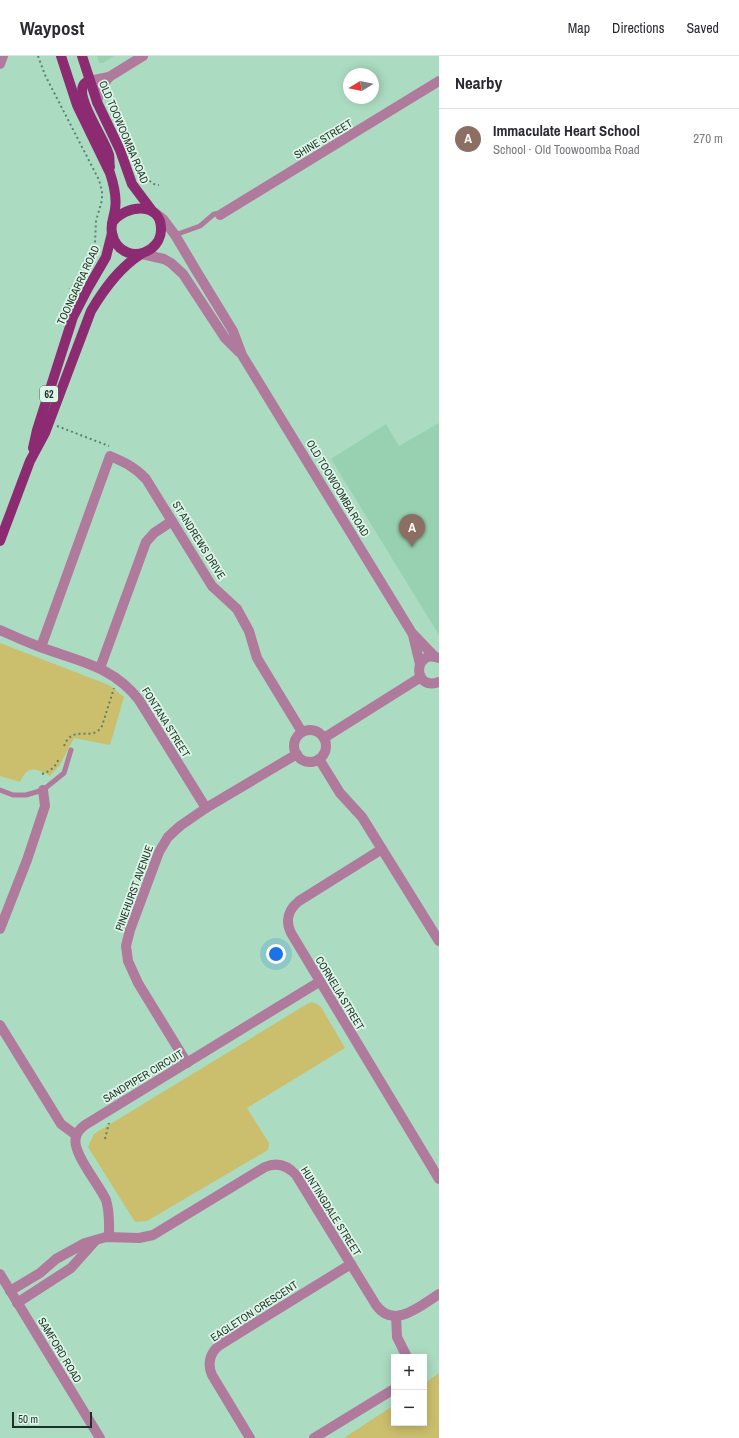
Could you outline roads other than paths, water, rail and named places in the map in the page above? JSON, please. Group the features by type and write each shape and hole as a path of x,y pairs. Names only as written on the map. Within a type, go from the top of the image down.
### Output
{"main road":[{"name":"62","path":"61,56 77,105 110,173 116,194 116,209 112,228"},
{"name":"OLD TOOWOOMBA ROAD","path":"82,56 97,102 118,144 132,184 153,212"},
{"path":"89,81 83,86 82,91 84,102 109,154 110,173"},
{"path":"141,254 131,254 122,250 116,243 112,228 119,216 131,209 143,208 153,212"},
{"name":"62","path":"141,254 155,246 161,232 159,219 153,212"},
{"name":"TOONGARRA ROAD","path":"30,461 37,430 74,317 88,288 106,257 112,228"},
{"name":"TOONGARRA ROAD","path":"0,541 30,461 45,433 91,311 99,297 120,272 128,263 141,254"}],"street":[{"path":"0,64 3,56"},
{"path":"89,81 109,77 143,56"},
{"path":"97,102 100,89 109,77"},
{"name":"SHINE STREET","path":"224,213 439,81"},
{"name":"OLD TOOWOOMBA ROAD","path":"153,212 163,219 175,235 233,331 242,355 412,633 437,657"},
{"name":"OLD TOOWOOMBA ROAD","path":"141,254 164,259 183,274 225,338 242,355"},
{"name":"ST ANDREWS DRIVE","path":"40,647 110,456 129,464 139,471 146,479 212,586 233,604 240,614 249,631 257,658 302,732"},
{"path":"100,668 146,542 154,533 172,521"},
{"name":"FONTANA STREET","path":"0,630 40,647 100,668 120,679 139,700 206,808"},
{"name":"OLD TOOWOOMBA ROAD","path":"412,633 420,664 419,671 421,677"},
{"path":"420,664 426,658 437,657"},
{"path":"324,738 421,677 426,682 437,685"},
{"path":"312,730 316,731 324,738 326,742 325,751 319,759 314,761 304,760 297,754 295,744 302,732 312,730"},
{"name":"PINEHURST AVENUE","path":"187,1063 138,983 128,961 126,946 130,930 163,844 174,830 206,808 297,754"},
{"path":"319,759 340,793 362,817 439,941"},
{"path":"0,929 27,860 45,806 43,790"},
{"name":"CORNELIA STREET","path":"382,849 299,901 290,911 287,920 289,929 319,982 439,1179"},
{"name":"SANDPIPER CIRCUIT","path":"76,1135 85,1125 319,982"},
{"path":"0,1025 60,1124 76,1135 76,1150 106,1202 109,1216 109,1236"},
{"name":"HUNTINGDALE STREET","path":"10,1291 40,1273 60,1256 85,1243 109,1236 139,1238 153,1235 265,1167 270,1165 280,1165 288,1168 296,1175 378,1309 386,1314 396,1316"},
{"path":"17,1303 71,1268 96,1240"},
{"name":"EAGLETON CRESCENT","path":"250,1438 212,1375 209,1366 212,1353 220,1345 351,1264"},
{"name":"SAMFORD ROAD","path":"0,1274 100,1438"},
{"path":"406,1354 397,1337 396,1316 407,1314 439,1294"},
{"path":"314,1438 392,1390"}],"lane":[{"path":"175,235 200,226 214,214 224,213"},
{"path":"0,790 13,795 26,796 43,790 64,773 71,750"}],"place":[{"name":"Immaculate Heart School","path":"412,547"}]}
